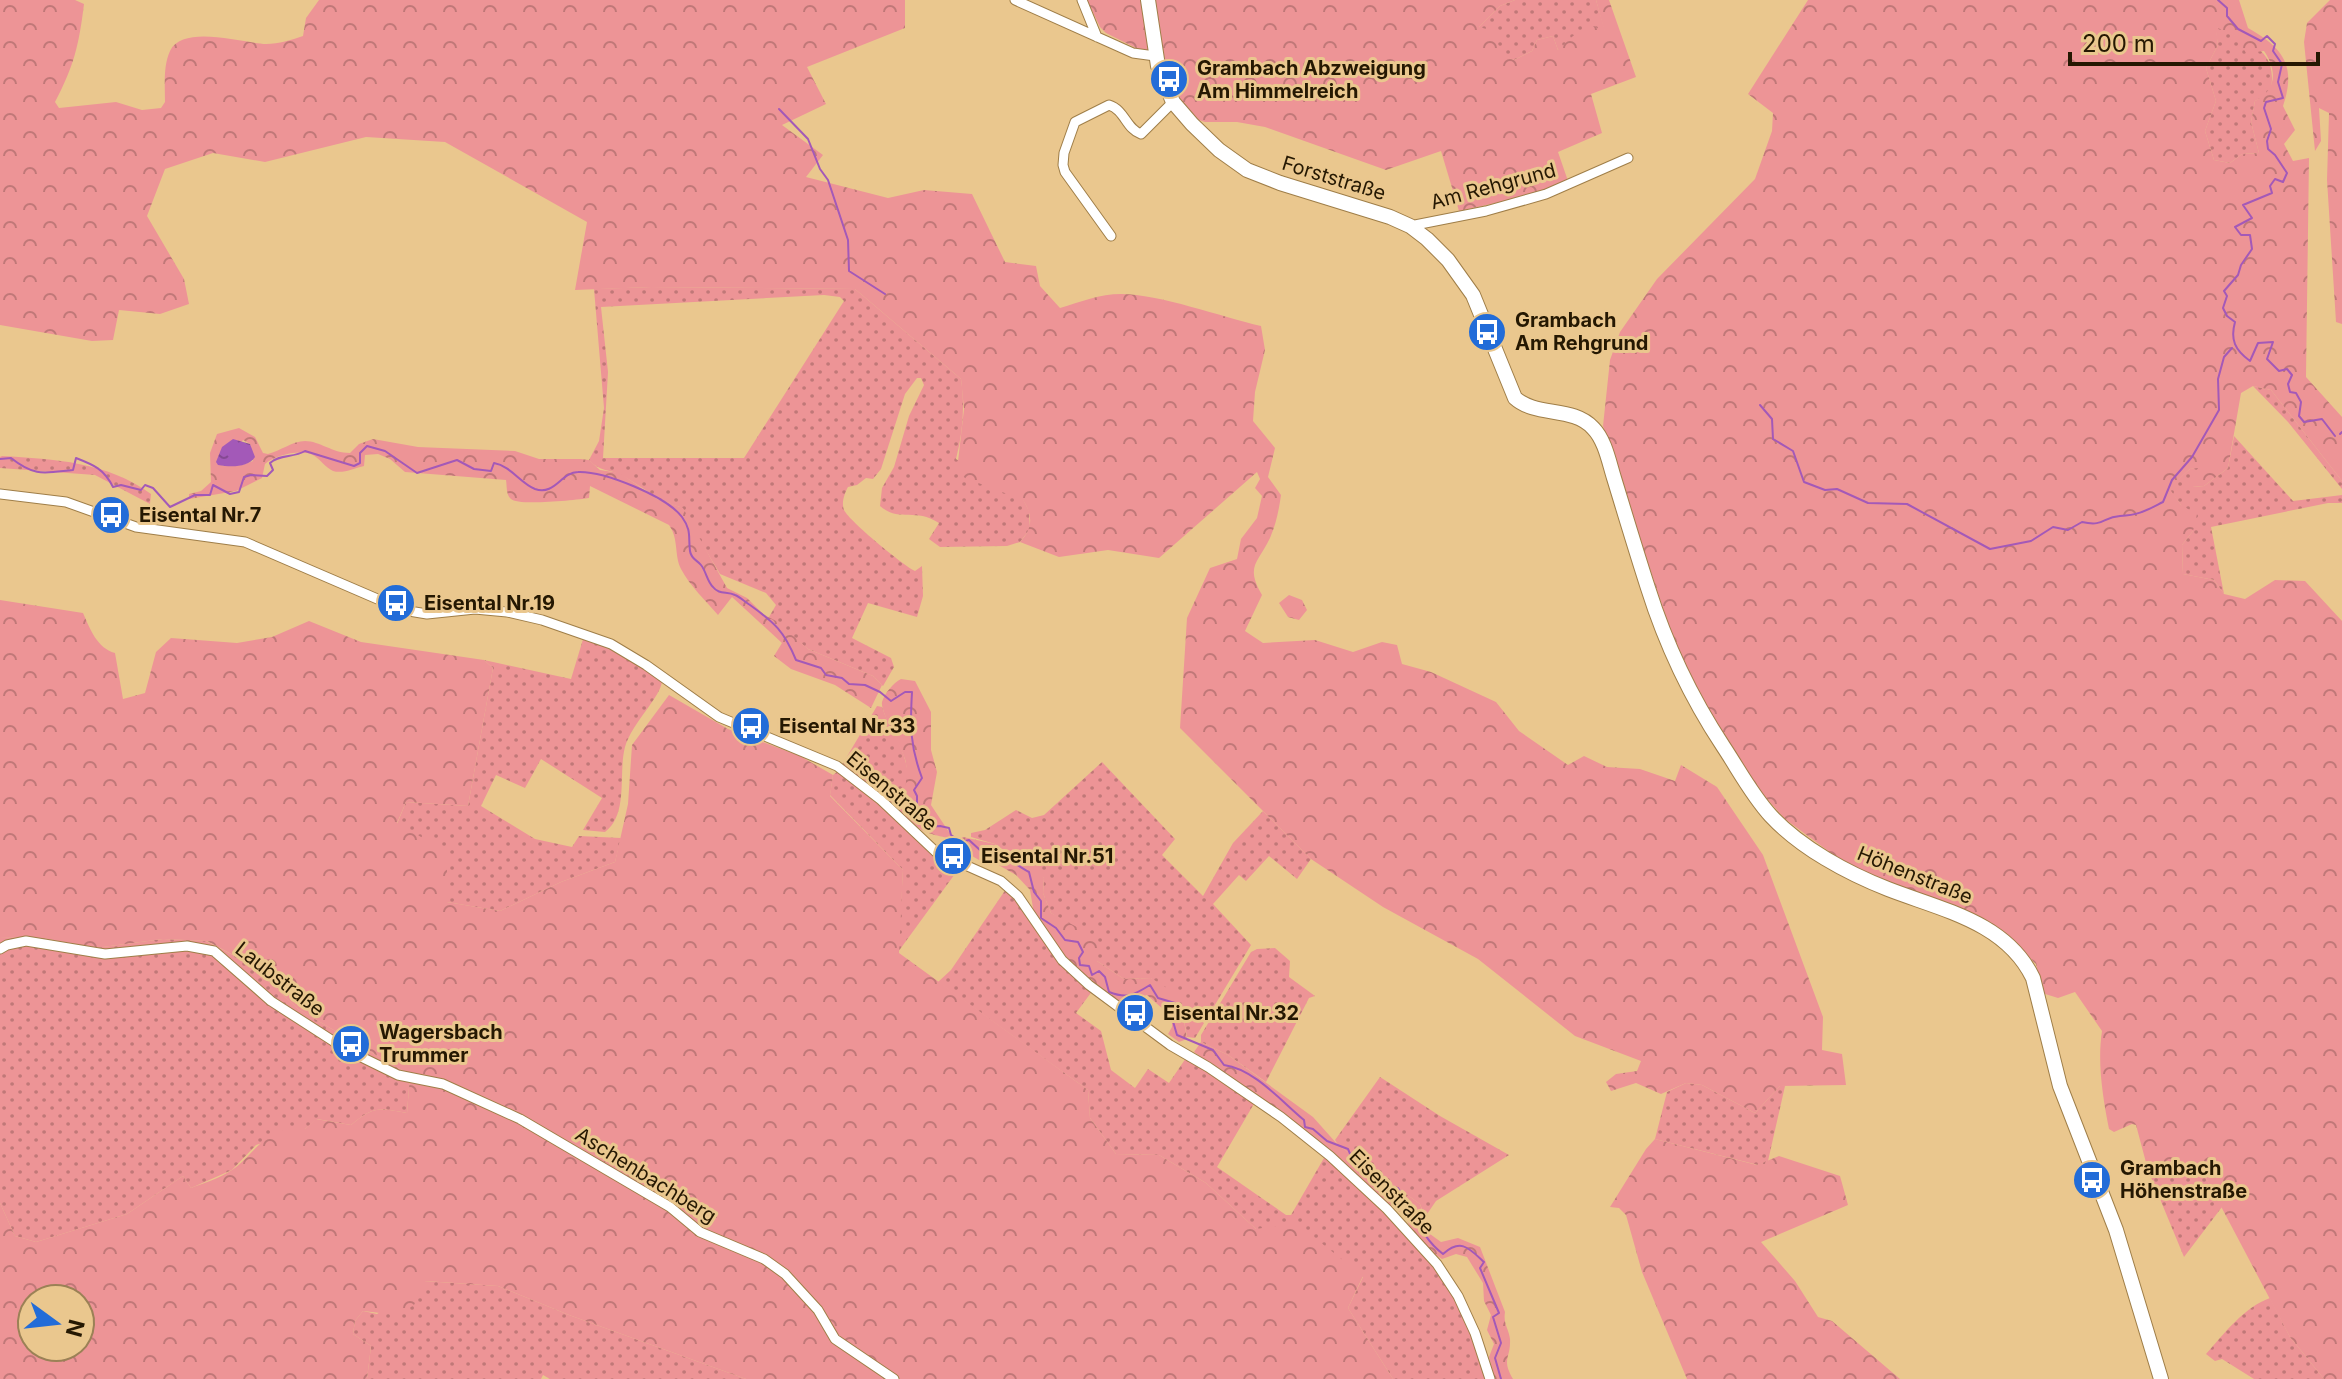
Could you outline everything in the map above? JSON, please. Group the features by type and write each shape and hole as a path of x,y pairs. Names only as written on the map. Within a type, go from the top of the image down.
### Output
{"street":[{"path":"1015,0 1133,53 1155,56"},
{"path":"1082,0 1097,37"},
{"name":"Forststraße","path":"1148,0 1155,56 1173,102 1219,150 1247,170 1410,226 1448,260 1473,295 1515,398"},
{"path":"1111,236 1065,172 1064,153 1072,128 1082,117 1109,105 1119,110 1134,131 1141,134 1173,102"},
{"name":"Am Rehgrund","path":"1410,226 1486,211 1546,194 1628,158"},
{"name":"Höhenstraße","path":"1515,398 1527,406 1573,416 1595,430 1611,468 1662,632 1674,659 1748,789 1773,818 1810,847 1854,874 1979,924 2009,944 2027,964 2060,1086 2116,1230 2161,1379"},
{"name":"Eisenstraße","path":"0,494 66,502 136,527 245,542 403,610 427,614 475,609 507,612 576,631 611,644 634,657 719,717 837,766 881,800 936,852 990,874 1008,886 1024,904 1054,950 1082,979 1159,1037 1281,1117 1330,1156 1387,1209 1437,1264 1458,1296 1475,1333 1490,1379"},
{"name":"Laubstraße","path":"0,949 26,941 105,954 187,946 208,948 271,1001 347,1050"},
{"name":"Aschenbachberg","path":"347,1050 398,1075 447,1086 520,1119 670,1207 700,1232 764,1259 785,1274 818,1310 835,1339 894,1379"}],"green space":[{"path":"0,0 75,0 84,4 75,55 55,102 59,108 116,102 142,110 161,108 165,102 166,63 177,43 200,37 266,44 294,39 303,36 306,18 319,0 905,0 905,28 807,67 826,104 782,125 823,155 806,177 888,198 924,190 972,194 1005,262 1036,266 1040,286 1060,308 1105,295 1136,295 1261,326 1265,350 1255,392 1253,421 1275,448 1268,477 1281,495 1272,533 1255,565 1254,577 1262,595 1245,631 1263,643 1315,640 1353,652 1382,642 1397,645 1402,664 1431,672 1496,702 1519,731 1568,765 1584,756 1607,767 1640,769 1675,781 1681,765 1717,787 1763,855 1823,1017 1822,1050 1842,1054 1846,1085 1780,1086 1755,1113 1702,1085 1686,1083 1661,1094 1636,1083 1611,1091 1606,1082 1616,1074 1637,1071 1641,1061 1575,1036 1478,959 1383,907 1311,859 1180,728 1187,618 1210,568 1237,559 1241,539 1257,518 1262,496 1255,488 1260,479 1257,472 1159,558 1108,550 1059,557 1020,542 1030,522 1023,500 965,478 957,470 964,409 961,379 855,289 651,287 575,290 587,222 445,142 366,137 265,162 213,153 165,169 147,216 184,279 189,304 160,314 119,310 113,340 92,341 0,325"},
{"path":"1087,0 1515,0 1500,6 1479,27 1494,31 1501,54 1514,60 1532,51 1537,40 1553,36 1558,50 1573,36 1594,26 1605,33 1596,0 1609,0 1636,77 1591,94 1602,133 1558,152 1568,181 1527,196 1459,211 1441,151 1386,170 1265,127 1237,122 1205,122 1190,117 1165,70 1152,56 1106,33"},
{"path":"1515,0 1596,0 1606,34 1558,50 1553,36 1537,40 1532,51 1514,60 1501,55 1479,27 1500,6"},
{"path":"1808,0 2239,0 2248,28 2270,42 2284,59 2288,79 2283,106 2295,130 2284,144 2293,161 2309,158 2306,377 2342,417 2342,481 2271,390 2253,386 2241,393 2228,468 2204,486 2192,487 2198,468 2190,469 2169,488 2181,505 2197,514 2193,531 2182,545 2183,574 2214,580 2224,594 2245,599 2275,580 2305,581 2342,621 2342,1379 2324,1379 2290,1337 2206,1178 2148,1170 2136,1125 2114,1132 2109,1129 2100,1068 2102,1031 2075,992 2058,998 2042,993 2036,964 2006,935 1887,883 1835,856 1785,819 1753,783 1711,715 1674,642 1603,426 1610,360 1620,332 1657,279 1755,179 1772,131 1773,113 1748,94","holes":["2216,27 2237,37 2246,53 2264,51 2273,79 2268,91 2255,101 2251,122 2259,153 2242,154 2230,163 2214,160 2205,131 2216,101 2206,68 2218,45"]},
{"path":"2330,0 2342,0 2342,324 2336,322 2327,180 2329,113 2319,108 2321,141 2315,151 2304,42 2307,23"},
{"path":"2215,26 2253,44 2261,50 2271,67 2271,87 2255,101 2251,122 2259,153 2242,154 2230,163 2214,160 2205,131 2216,101 2206,68 2218,45"},
{"path":"594,289 855,289 961,379 963,419 956,459 1023,499 1029,511 1030,529 1020,542 1007,546 940,547 929,539 939,523 922,516 894,514 880,506 882,488 894,467 909,416 924,385 921,378 917,378 905,394 881,469 873,479 866,478 848,487 843,504 848,516 889,552 915,571 922,566 923,596 917,617 868,603 852,638 891,658 894,667 883,686 873,676 808,649 769,617 776,605 766,593 720,574 680,507 619,474 597,467 589,460 599,441 604,408","holes":["824,295 840,297 844,301 744,458 603,458 608,372 601,307"]},
{"path":"2253,386 2271,390 2342,481 2342,489 2288,422"},
{"path":"239,428 255,437 263,453 268,454 305,441 350,453 359,444 373,439 418,447 515,451 539,459 589,460 600,470 620,473 657,499 683,508 727,588 747,598 808,649 873,676 882,685 871,708 835,685 791,669 774,656 782,643 732,597 718,615 698,593 681,569 669,525 590,486 589,498 524,502 509,497 506,480 405,472 390,459 378,454 365,455 364,466 337,472 330,470 313,455 302,453 269,461 265,464 262,478 236,491 189,499 189,494 201,491 211,482 210,453 217,434","holes":["243,440 250,444 253,461 222,466"]},
{"path":"2234,436 2293,501 2342,495 2342,503 2328,503 2211,527 2224,594 2214,580 2183,574 2182,545 2193,531 2181,505 2168,488 2190,469 2199,467 2193,487 2204,486 2228,468"},
{"path":"2,456 80,464 117,475 151,494 150,504 95,475 0,468"},
{"path":"1289,595 1302,600 1307,610 1299,620 1288,617 1279,603"},
{"path":"0,600 83,613 99,642 115,653 123,699 145,693 156,652 171,638 237,643 272,637 309,621 361,642 484,660 493,668 468,806 406,802 397,823 447,852 447,902 500,911 561,882 615,862 628,804 632,745 669,695 728,729 800,756 833,775 830,796 903,870 899,953 1088,1090 1090,1118 1116,1154 1159,1155 1206,1183 1256,1229 1296,1223 1363,1276 1348,1308 1393,1379 746,1379 498,1286 425,1281 414,1305 397,1315 363,1311 355,1321 353,1334 371,1346 367,1379 0,1379 0,1203 15,1236 36,1242 127,1214 183,1176 191,1188 212,1180 241,1163 263,1141 280,1131 305,1129 316,1119 351,1125 365,1114 377,1110 407,1113 410,1075 298,1009 250,964 207,941 163,939 95,948 43,938 0,937"},
{"path":"584,636 611,647 662,681 657,695 625,747 620,804 612,824 605,832 583,830 602,798 541,759 525,788 496,775 481,806 535,839 572,847 579,836 621,838 615,862 561,882 500,911 447,902 397,824 406,802 468,806 493,668 484,660 571,679"},
{"path":"901,679 915,681 931,712 931,750 937,772 931,805 951,835 948,838 922,830 913,823 907,812 905,759 882,706 885,695"},
{"path":"877,706 882,707 905,760 908,822 842,765"},
{"path":"1102,762 1175,839 1162,855 1203,896 1233,843 1263,811 1311,859 1297,879 1269,856 1246,881 1239,875 1213,904 1251,945 1195,1038 1187,1037 1182,1009 1151,978 1124,979 1097,961 1051,913 1043,893 1044,878 995,844 971,837 971,833 985,830 1016,810 1032,818 1044,815"},
{"path":"838,771 862,787 935,856 960,867 898,952 903,870 830,795 833,775"},
{"path":"963,837 1024,855 1044,878 1043,893 1051,913 1097,938 1097,961 1124,979 1151,978 1175,993 1182,1009 1187,1039 1179,1042 1168,1034 1172,1017 1147,995 1121,1003 1083,976 1057,949 1034,914 1030,890 1016,875 995,863 979,860 965,852 956,855 950,849"},
{"path":"1006,889 1093,990 1076,1013 1101,1031 1111,1070 1135,1088 1148,1069 1169,1083 1186,1058 1255,1102 1217,1167 1286,1215 1291,1215 1324,1158 1332,1161 1399,1225 1444,1279 1466,1318 1488,1379 1393,1379 1348,1308 1363,1277 1256,1229 1206,1183 1159,1155 1116,1154 1090,1118 1088,1090 938,982 951,970"},
{"path":"0,937 43,938 95,948 163,939 206,941 250,964 298,1009 410,1075 407,1113 377,1110 365,1114 351,1125 317,1119 305,1129 256,1145 232,1170 191,1188 183,1176 127,1214 36,1242 15,1236 0,1203"},
{"path":"1275,948 1290,961 1289,977 1315,996 1309,998 1266,1082 1228,1055 1201,1042 1201,1035 1251,952"},
{"path":"1201,1042 1228,1055 1313,1117 1338,1145 1420,1204 1430,1234 1441,1242 1458,1238 1480,1247 1505,1312 1510,1339 1507,1362 1513,1379 1494,1379 1489,1357 1494,1344 1487,1330 1491,1315 1484,1301 1483,1283 1467,1257 1456,1254 1442,1259 1429,1250 1411,1230 1405,1215 1392,1207 1334,1154 1194,1052"},
{"path":"1380,1077 1509,1155 1436,1201 1425,1217 1420,1204 1335,1140"},
{"path":"1686,1083 1702,1085 1755,1113 1780,1086 1785,1086 1768,1161 1758,1165 1655,1139 1667,1092"},
{"path":"1655,1139 1757,1165 1779,1156 1840,1176 1848,1205 1761,1242 1795,1281 1818,1317 1832,1321 1900,1379 1687,1379 1642,1272 1626,1215 1619,1208 1610,1207"},
{"path":"2148,1170 2206,1178 2222,1207 2184,1257"},
{"path":"424,1281 498,1286 746,1379 550,1379 543,1375 541,1379 367,1379 371,1346 353,1334 355,1321 363,1311 377,1314"},
{"path":"2270,1298 2290,1337 2324,1379 2254,1379 2222,1359 2215,1361 2206,1354 2243,1314"}],"water":[{"path":"233,439 250,444 255,457 243,465 218,465 216,462 222,447"}],"waterway":[{"path":"2218,0 2227,8 2227,16 2238,29 2261,41 2267,36 2275,44 2273,51 2282,64 2278,82 2283,98 2266,102 2264,108 2271,129 2267,141 2268,149 2287,173 2283,182 2275,179 2270,186 2272,193 2243,205 2252,218 2235,227 2241,235 2250,235 2252,249 2238,275 2224,291 2227,296 2223,308 2235,322 2233,334 2241,353 2250,361 2258,343 2273,342 2267,359 2279,371 2287,369 2292,375 2288,384 2290,392 2296,393 2301,402 2299,416 2304,422 2322,419 2335,436"},
{"path":"779,109 808,139 828,180 848,240 849,271 885,294"},
{"path":"1760,405 1772,419 1773,439 1793,451 1804,482 1825,490 1837,489 1868,503 1907,504 1990,549 2031,541 2053,527 2068,530 2082,522 2099,523 2137,514 2163,502 2172,480 2192,457 2219,410 2218,379 2224,357 2232,348"},
{"path":"0,459 11,458 34,471 47,473 73,470 76,458 98,468 113,487 121,485 141,490 145,485 153,488 170,507 195,495 210,495 213,485 230,494 239,492 244,477 267,476 273,470 270,463 274,460 305,451 354,466 360,463 360,453 367,446 385,451 417,473 457,460 474,469 491,471 494,463 505,467 535,489 542,490 553,487 572,473 589,473 634,486 663,501 685,522 691,554 703,567 711,585 718,591 739,597 759,611 783,635 796,660 821,668 826,675 842,678 849,684 865,685 891,701 905,692 912,692 912,736 922,778 914,790 917,812 924,812 926,827 949,828 951,835 961,842 969,840 981,851 1001,855 1029,872 1034,892 1041,901 1041,918 1056,928 1065,940 1078,942 1083,952 1079,958 1080,965 1089,966 1092,975 1099,971 1105,977 1109,992 1130,995 1150,985 1158,998 1175,1003 1172,1018 1177,1035 1213,1050 1224,1065 1256,1079 1304,1120 1305,1127 1313,1129 1327,1141 1348,1149 1351,1156 1387,1189 1398,1188 1423,1232 1443,1254 1460,1246 1469,1249 1484,1262 1480,1268 1499,1313 1493,1317 1501,1343 1495,1358 1501,1379"}],"place":[{"name":"Grambach Abzweigung Am Himmelreich","path":"1169,79"},
{"name":"Grambach Am Rehgrund","path":"1487,332"},
{"name":"Eisental Nr.7","path":"111,515"},
{"name":"Eisental Nr.19","path":"396,603"},
{"name":"Eisental Nr.33","path":"751,726"},
{"name":"Eisental Nr.51","path":"953,856"},
{"name":"Eisental Nr.32","path":"1135,1013"},
{"name":"Wagersbach Trummer","path":"351,1044"},
{"name":"Grambach Höhenstraße","path":"2092,1180"}]}
